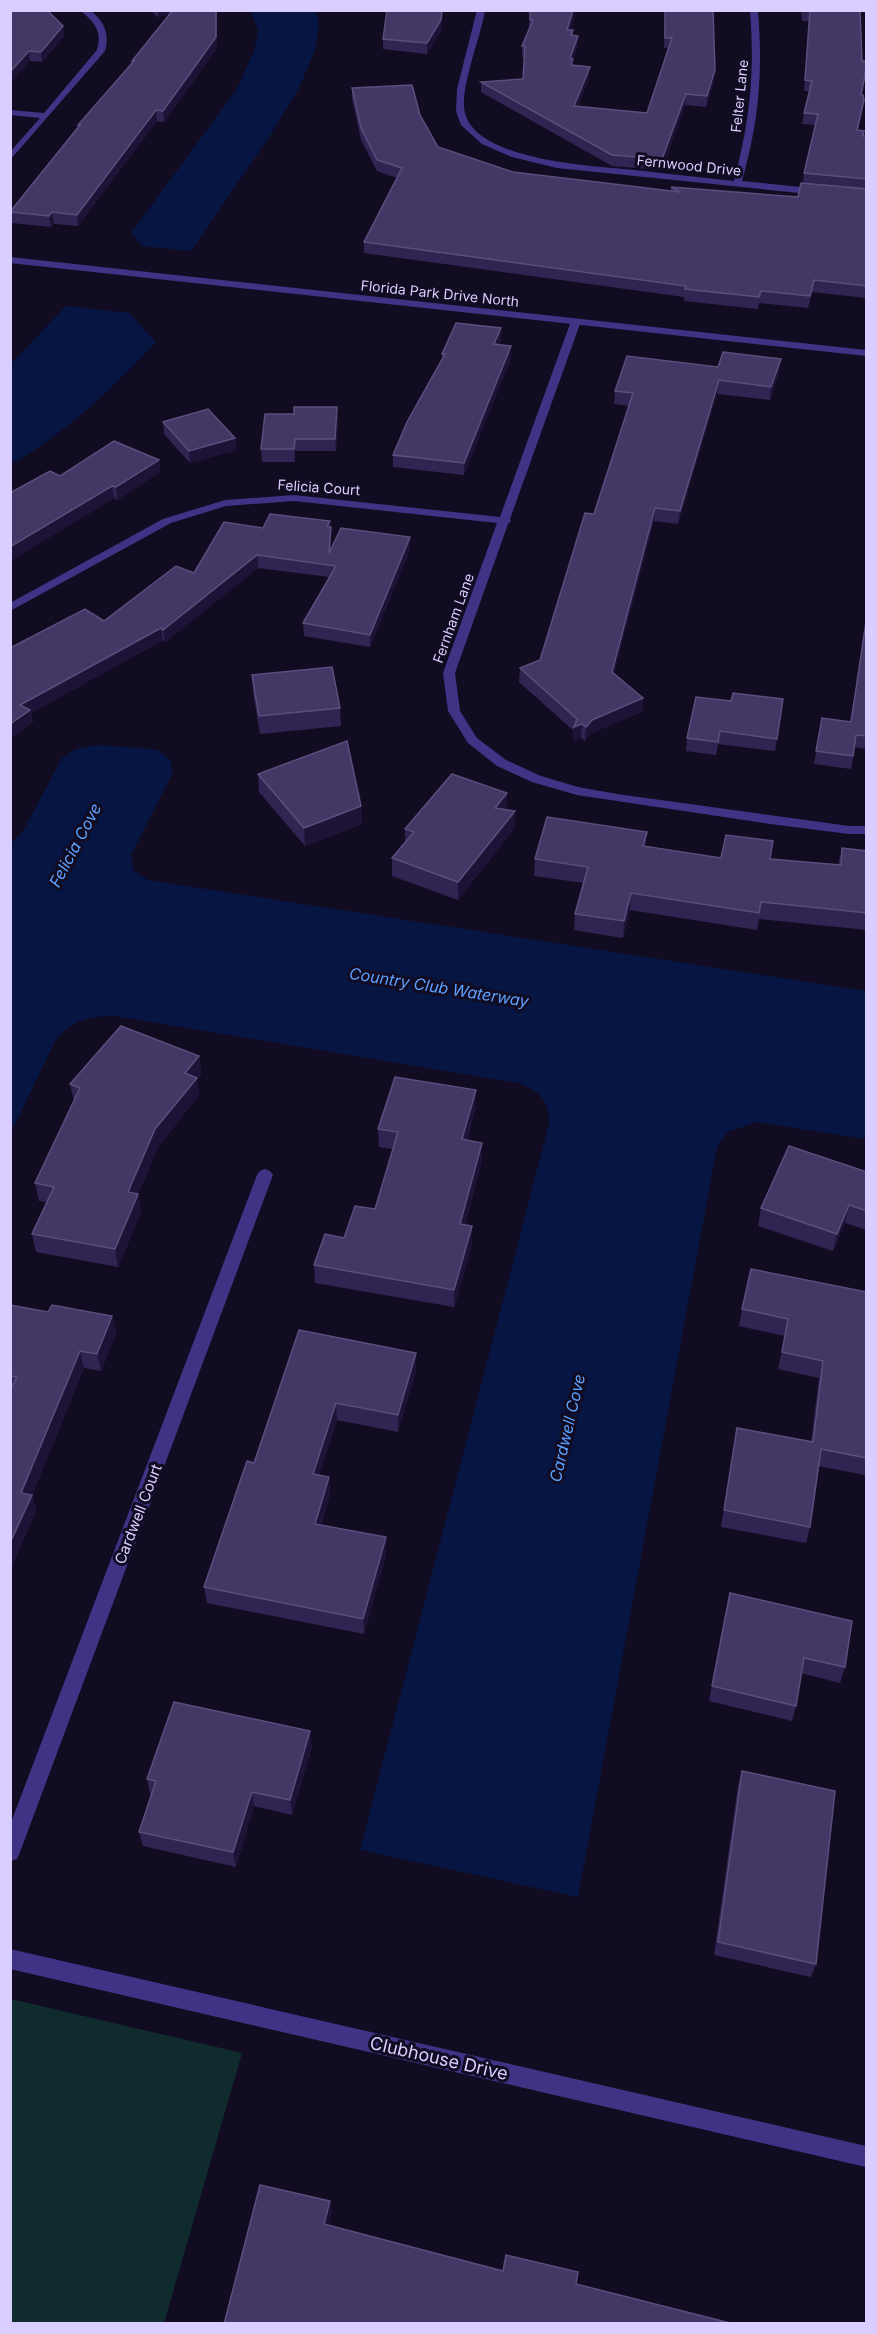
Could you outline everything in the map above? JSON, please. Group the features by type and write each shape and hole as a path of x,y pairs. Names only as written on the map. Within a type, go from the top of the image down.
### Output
{"street":[{"path":"10,158 95,59 103,44 101,25 84,10"},
{"name":"Fernwood Drive","path":"481,10 477,37 461,95 460,112 467,126 488,143 510,152 566,166 831,193"},
{"name":"Felter Lane","path":"737,184 753,120 755,100 757,62 754,10"},
{"path":"10,112 46,116"},
{"name":"Florida Park Drive North","path":"10,260 867,353"},
{"name":"Fernham Lane","path":"576,321 506,521 449,673 448,693 453,712 462,729 478,747 506,766 561,788 628,800 849,830 867,830"},
{"name":"Felicia Court","path":"10,608 166,521 225,503 294,498 506,521"},
{"name":"Cardwell Court","path":"10,1852 265,1175"},
{"name":"Clubhouse Drive","path":"10,1959 867,2157"}],"green space":[{"path":"11,1999 242,2053 164,2323 11,2323"}],"water":[{"path":"251,11 316,11 319,24 315,50 299,88 269,137 191,251 142,246 131,233 237,89 254,51 258,31"},
{"path":"66,306 129,313 156,342 123,376 70,424 11,464 11,364"},
{"path":"97,745 152,749 159,751 171,761 172,774 131,855 133,870 148,880 866,991 866,1139 756,1122 728,1132 717,1147 578,1897 360,1850 549,1124 548,1109 537,1093 518,1083 106,1016 89,1018 74,1024 55,1041 11,1133 11,844 23,831 62,758 76,749"}],"building":[{"path":"10,10 47,10 63,26 41,52 29,51 10,72"},
{"path":"173,10 216,10 216,37 163,111 156,110 77,215 52,212 49,216 10,212 80,125 78,125 134,61 132,61"},
{"path":"387,10 442,10 441,20 427,43 383,39"},
{"path":"530,10 573,10 567,30 573,30 571,35 578,36 570,58 573,59 571,65 590,67 574,106 647,113 672,38 665,38 665,10 713,10 715,70 707,96 686,94 662,159 612,155 481,82 523,79 525,46 522,46 533,20 530,20"},
{"path":"810,10 860,10 862,61 867,61 867,65 861,95 864,100 857,130 864,131 863,136 867,136 867,179 804,173 818,114 804,113 812,81 805,80"},
{"path":"412,85 420,115 438,147 513,172 680,192 671,187 798,197 801,183 867,189 867,286 814,280 810,296 761,291 759,297 685,289 686,286 364,242 402,168 377,160 361,128 352,88"},
{"path":"456,323 501,328 494,344 511,346 464,463 393,455 407,422 445,354 442,354"},
{"path":"723,352 781,359 771,387 719,380 680,511 655,508 612,672 643,698 592,720 586,727 582,724 574,727 577,719 520,668 540,660 585,513 594,514 633,393 615,391 627,356 718,367"},
{"path":"294,407 337,407 335,439 295,439 294,449 261,449 265,414 294,414"},
{"path":"208,409 235,438 189,451 163,422"},
{"path":"114,441 159,460 10,547 10,493 50,471 60,476"},
{"path":"270,514 330,521 327,526 331,527 329,553 341,528 410,537 370,635 303,623 336,566 257,555 163,630 161,628 20,705 30,710 10,724 10,648 85,609 104,621 176,566 194,573 224,522 263,528"},
{"path":"866,622 867,736 856,735 853,756 816,751 822,718 851,722"},
{"path":"332,667 340,708 259,716 252,675"},
{"path":"733,693 783,699 777,739 720,731 718,742 687,738 696,697 731,701"},
{"path":"347,741 361,806 304,828 258,774"},
{"path":"452,774 507,793 495,808 515,811 458,882 392,858 414,832 405,829"},
{"path":"547,817 647,832 643,846 721,858 726,835 773,841 770,859 841,865 842,848 867,851 867,913 761,902 759,913 631,893 624,921 575,914 588,867 535,859"},
{"path":"121,1026 199,1056 185,1073 197,1078 155,1129 128,1192 138,1194 115,1249 32,1234 54,1187 35,1183 80,1088 70,1084"},
{"path":"395,1077 476,1090 462,1139 482,1143 460,1224 472,1226 454,1290 314,1265 325,1234 344,1238 355,1206 375,1209 398,1132 378,1129"},
{"path":"789,1146 867,1172 867,1211 849,1205 837,1234 761,1208"},
{"path":"751,1269 867,1292 867,1458 821,1449 810,1527 724,1510 737,1428 813,1442 823,1361 782,1352 788,1319 742,1309"},
{"path":"10,1305 48,1312 52,1305 112,1316 97,1354 80,1351 21,1493 32,1495 10,1543 10,1390 17,1377 10,1376"},
{"path":"299,1330 416,1353 398,1415 336,1403 313,1474 329,1477 315,1524 386,1537 363,1619 204,1587 247,1461 254,1463"},
{"path":"730,1593 852,1621 845,1667 804,1658 796,1706 712,1686"},
{"path":"174,1702 310,1731 290,1800 252,1792 233,1852 139,1832 156,1781 147,1779"},
{"path":"742,1771 835,1791 816,1964 718,1942"},
{"path":"260,2185 330,2201 324,2224 503,2271 506,2255 578,2272 576,2284 734,2324 224,2324"}],"water label":[{"name":"Felicia Cove","path":"75,845"},
{"name":"Country Club Waterway","path":"439,987"},
{"name":"Cardwell Cove","path":"567,1428"}]}
